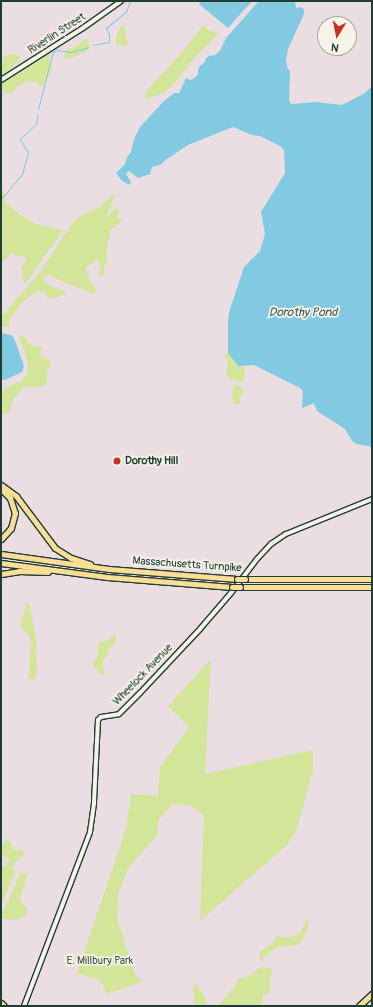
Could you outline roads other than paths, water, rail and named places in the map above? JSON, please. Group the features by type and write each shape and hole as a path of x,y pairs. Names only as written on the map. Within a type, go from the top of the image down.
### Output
{"highway":[{"path":"1,485 16,496 51,544 63,554 109,569"},
{"path":"1,489 10,498 15,513 11,528 1,538"},
{"name":"Massachusetts Turnpike","path":"1,554 109,569 237,579 372,579"},
{"name":"Massachusetts Turnpike","path":"1,563 164,583 232,587 372,587"},
{"path":"1,574 26,571 87,574"},
{"path":"1,1003 4,1006"}],"main road":[{"path":"359,1006 372,994"}],"street":[{"name":"Riverlin Street","path":"1,80 83,28 121,1"},
{"name":"Wheelock Avenue","path":"24,1006 90,832 94,802 98,720 101,717 119,714 140,693 200,629 231,593 257,558 271,544 297,529 372,499"}],"water":[{"path":"199,1 252,1 228,28 200,5"},
{"name":"Dorothy Pond","path":"259,1 295,1 296,8 300,7 304,9 304,14 288,49 286,61 287,67 290,71 289,100 291,104 316,102 342,105 365,93 372,86 372,447 357,444 352,441 345,429 317,411 314,403 302,408 303,391 300,388 254,365 238,366 228,353 229,312 244,267 260,251 265,234 261,212 285,173 284,150 280,146 260,136 252,135 233,127 188,145 164,161 162,164 152,167 150,174 138,178 129,171 126,174 131,182 130,185 122,181 116,173 125,164 140,127 163,102 174,93 179,93 186,78 191,80 197,76 199,67 205,62 205,59 220,51 226,38"},
{"path":"1,333 11,335 14,338 24,366 22,372 5,380 1,380"}],"waterway":[{"path":"93,45 109,42 109,34 106,28 126,12 130,1"},
{"path":"38,109 53,52 57,50 71,52 88,47"},
{"path":"1,199 22,174 28,153 20,139 36,124 38,114"}],"place":[{"name":"Dorothy Hill","path":"117,461"}],"park label":[{"name":"E. Millbury Park","path":"100,961"}]}
